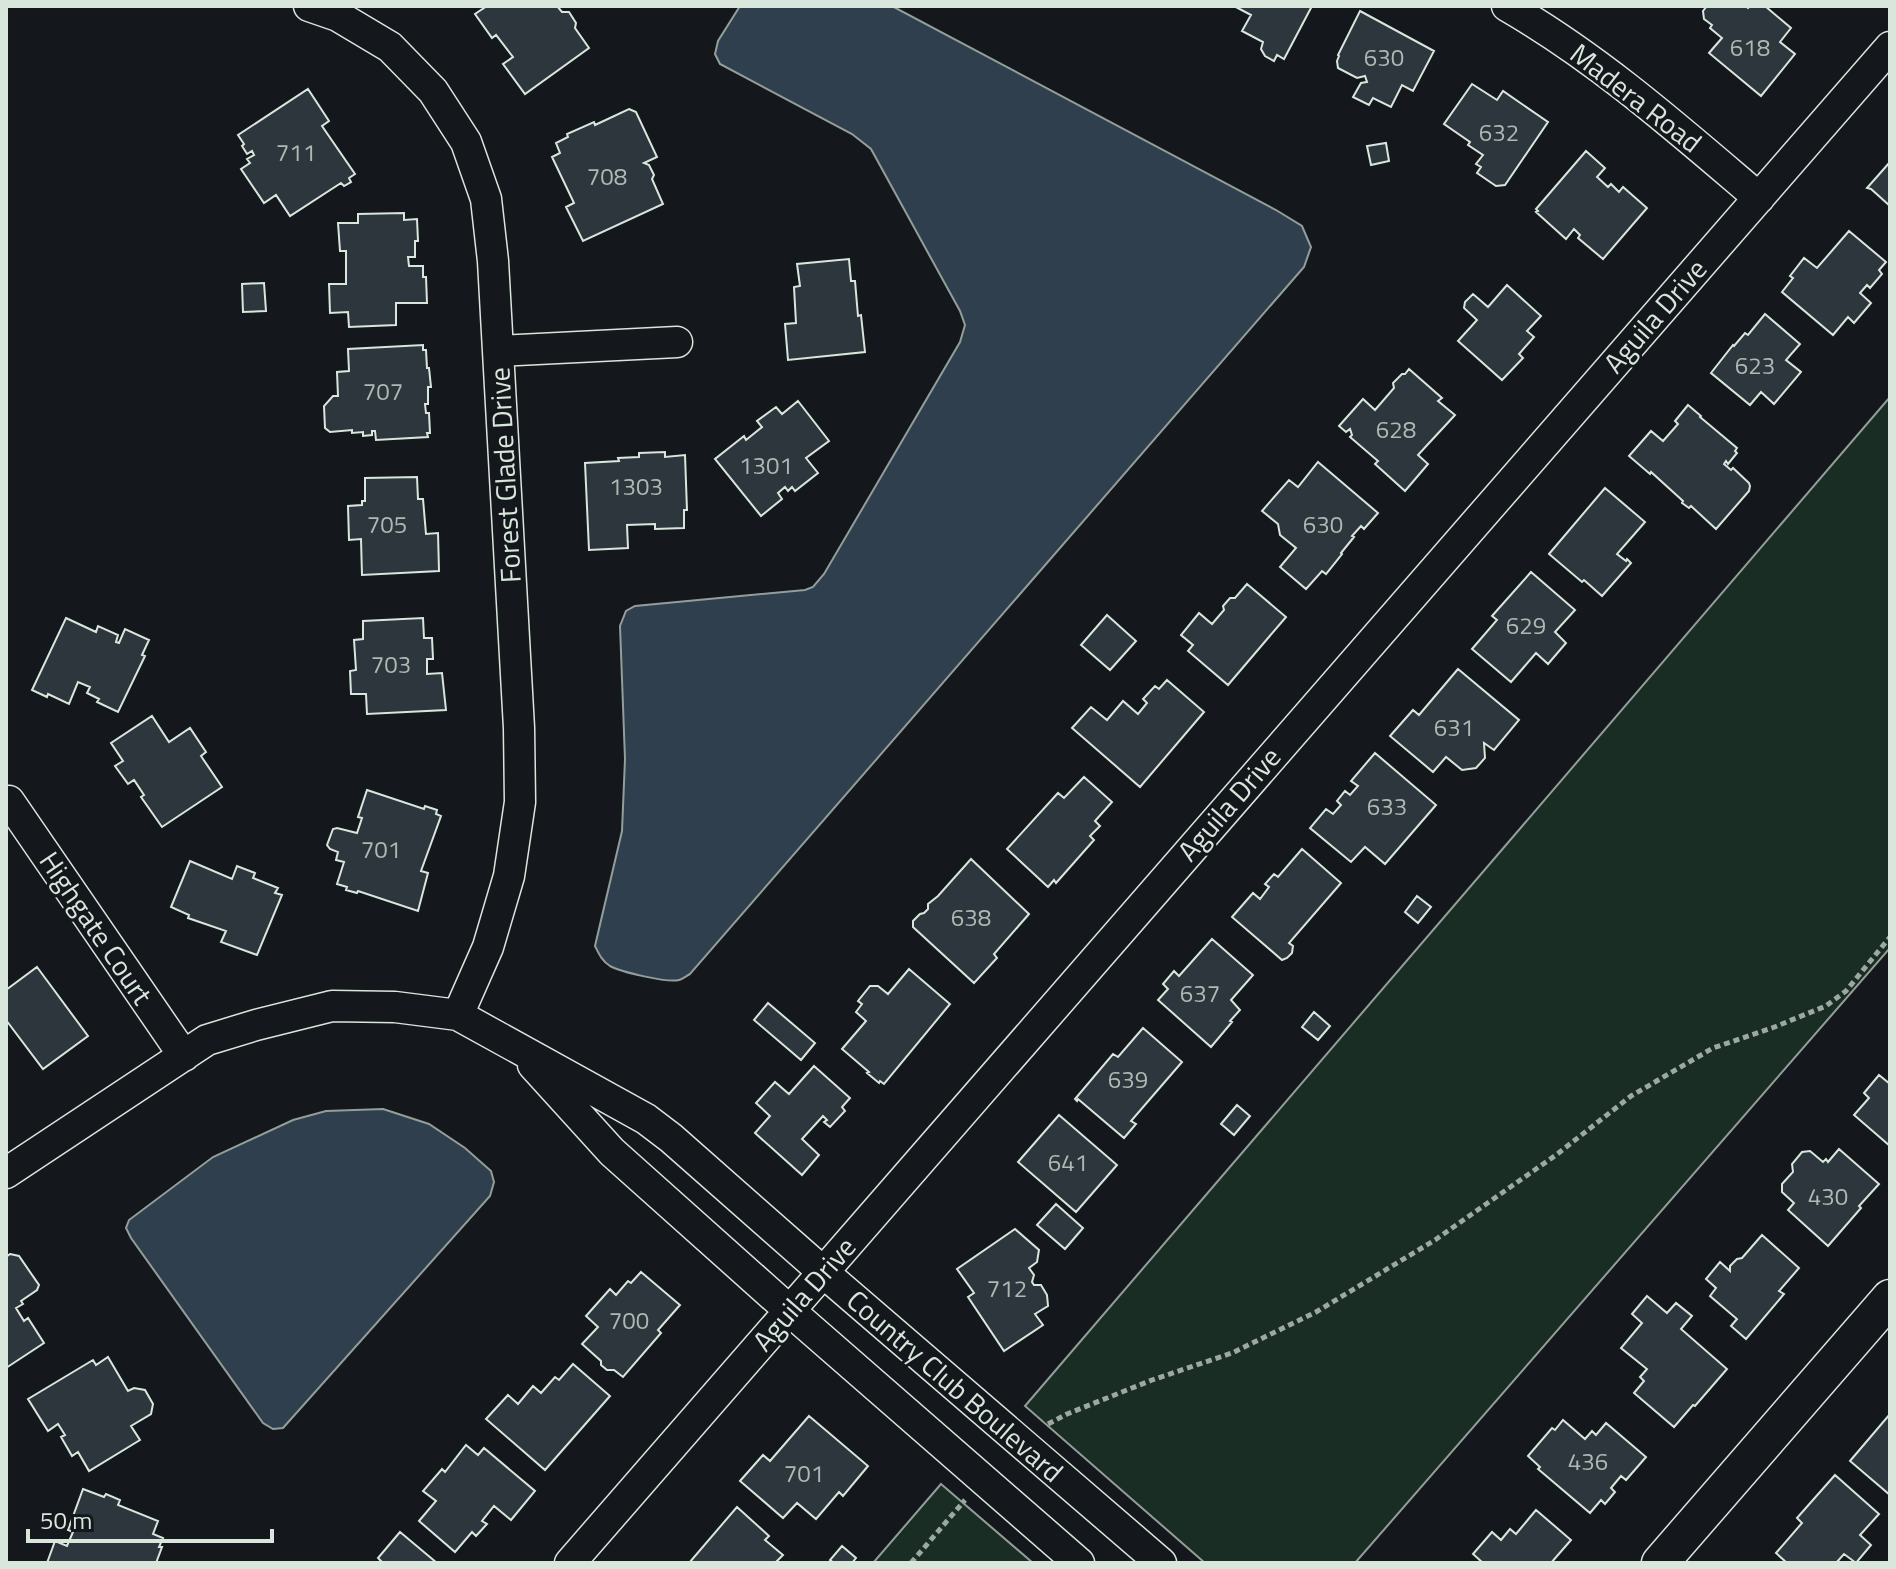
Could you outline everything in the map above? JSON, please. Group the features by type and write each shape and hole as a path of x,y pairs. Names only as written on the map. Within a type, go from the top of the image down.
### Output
{"street":[{"name":"Forest Glade Drive","path":"309,6 338,16 390,47 433,91 466,142 486,199 493,261 519,728 520,802 509,876 488,947 458,1015"},
{"name":"Madera Road","path":"1507,6 1538,24 1646,102 1759,198"},
{"name":"Aguila Drive","path":"570,1563 1890,47"},
{"path":"498,351 677,342"},
{"name":"Highgate Court","path":"9,801 184,1056"},
{"name":"Country Club Boulevard","path":"6,1173 207,1040 332,1006 395,1007 458,1015 646,1119 671,1138 1161,1563"},
{"name":"Country Club Boulevard","path":"515,1046 612,1152 1079,1563"},
{"path":"1660,1563 1890,1298"}],"path":[{"path":"1019,1441 1067,1414 1152,1380 1232,1353 1316,1312 1435,1240 1556,1155 1631,1096 1713,1048 1826,1006 1846,991 1890,937"},
{"path":"911,1563 984,1479"}],"green space":[{"path":"1890,397 1890,948 1355,1563 1205,1563 1025,1406"},
{"path":"941,1484 1033,1563 873,1563"}],"water":[{"path":"740,6 892,6 1276,210 1302,226 1311,247 1304,267 690,974 679,980 665,980 610,966 595,946 622,831 625,759 620,626 626,611 635,606 813,587 824,574 960,342 965,325 871,149 852,134 720,64 715,54 718,41"},
{"path":"383,1109 429,1124 465,1148 491,1171 494,1182 490,1196 283,1428 273,1429 263,1423 126,1228 129,1220 213,1157 293,1120 326,1111"}],"building":[{"path":"487,6 557,6 562,12 569,12 576,23 575,28 589,48 525,94 503,64 513,57 496,35 492,38 475,14"},
{"path":"1234,6 1312,6 1284,59 1277,55 1274,61 1265,56 1261,49 1263,42 1242,31 1251,15"},
{"path":"1707,6 1765,6 1791,28 1780,42 1795,54 1761,96 1709,53 1722,38 1704,19 1703,11"},
{"path":"1360,11 1434,51 1413,91 1402,85 1391,107 1373,98 1369,105 1353,97 1361,83 1367,82 1365,76 1357,78 1338,68 1338,55"},
{"path":"1472,84 1497,100 1503,91 1548,122 1505,185 1496,186 1477,173 1481,167 1476,164 1483,155 1444,124"},
{"path":"308,89 329,121 322,126 355,174 349,178 351,182 344,186 341,183 290,216 276,195 264,203 241,169 250,163 247,159 254,155 252,151 247,154 238,135"},
{"path":"629,109 636,112 657,157 644,163 649,165 654,175 652,179 663,204 583,241 566,207 574,203 552,157 560,153 556,143 568,137 567,134"},
{"path":"1386,143 1389,161 1371,165 1367,146"},
{"path":"1586,151 1605,168 1597,177 1619,192 1623,187 1647,208 1603,259 1578,238 1580,235 1574,229 1566,239 1536,212"},
{"path":"1890,162 1890,206 1867,188"},
{"path":"404,213 404,220 417,219 418,241 415,241 415,257 408,257 409,266 423,266 427,303 396,303 396,325 349,327 348,312 330,313 329,284 346,284 346,251 340,251 338,223 358,223 358,214"},
{"path":"1849,231 1886,262 1879,270 1882,274 1870,288 1867,285 1860,293 1871,303 1854,323 1848,317 1833,335 1782,292 1804,258 1817,268"},
{"path":"849,259 865,352 788,360 785,324 796,323 794,287 800,286 797,264"},
{"path":"264,283 266,311 243,312 242,284"},
{"path":"1507,285 1541,316 1527,331 1534,337 1519,354 1523,358 1502,380 1458,341 1477,320 1464,308 1465,302 1473,294 1488,307"},
{"path":"1765,314 1800,344 1786,360 1801,372 1774,404 1761,392 1750,405 1711,373 1733,345 1745,333 1748,335"},
{"path":"423,345 431,387 428,387 428,404 425,404 426,413 429,413 428,437 376,440 375,431 372,435 363,436 363,432 330,432 325,428 324,406 333,396 338,396 337,372 349,371 348,349"},
{"path":"1409,369 1442,398 1438,401 1455,415 1418,455 1428,464 1405,491 1375,464 1378,461 1350,437 1350,429 1346,432 1339,426 1363,399 1375,410 1394,388 1393,383"},
{"path":"798,401 829,441 806,458 818,473 795,491 792,487 788,491 785,487 778,493 782,499 761,516 715,459 744,436 746,440 762,427 757,421 776,407 782,414"},
{"path":"1688,405 1737,448 1737,453 1728,464 1726,461 1724,464 1731,470 1733,468 1750,486 1716,529 1629,456 1651,431 1663,441 1678,424 1675,421"},
{"path":"665,452 665,457 685,455 687,510 684,510 684,528 655,529 655,524 627,525 628,548 589,550 585,463 619,461 618,458 639,457 639,453"},
{"path":"1318,462 1378,513 1364,529 1361,526 1352,536 1326,574 1322,571 1306,589 1280,567 1296,548 1280,535 1278,524 1262,511 1289,480 1298,487"},
{"path":"417,477 418,499 423,499 426,534 438,533 439,571 362,575 361,539 349,540 348,506 362,505 365,501 365,478"},
{"path":"1605,488 1645,522 1617,554 1631,563 1602,596 1549,554"},
{"path":"1531,572 1575,610 1555,632 1566,643 1548,664 1536,653 1511,682 1472,649 1497,620 1492,616"},
{"path":"1247,584 1286,617 1228,685 1188,651 1193,645 1181,635 1199,613 1212,624 1230,598 1235,598"},
{"path":"1107,615 1136,641 1110,670 1081,645"},
{"path":"66,618 96,632 98,626 118,635 116,642 119,643 125,629 149,640 142,655 145,656 118,712 97,702 99,699 87,693 90,687 78,682 69,704 32,690"},
{"path":"423,618 424,638 432,638 433,659 427,659 427,674 442,673 446,710 367,714 366,694 351,694 350,671 356,670 354,640 363,639 363,621"},
{"path":"1458,669 1519,720 1494,750 1484,743 1485,758 1476,768 1462,770 1446,757 1433,772 1390,736 1413,710 1419,715"},
{"path":"1167,680 1204,712 1140,787 1072,728 1091,707 1107,720 1123,701 1138,714 1147,703 1143,699 1155,686 1159,689"},
{"path":"152,716 169,742 190,728 206,752 201,756 222,787 162,827 141,797 144,795 134,780 128,784 115,766 123,761 111,743"},
{"path":"1375,753 1436,805 1385,864 1365,847 1351,862 1310,828 1326,809 1333,814 1341,805 1337,801 1345,791 1350,795 1358,786 1351,781"},
{"path":"1084,777 1112,802 1095,821 1100,826 1090,836 1094,840 1056,883 1054,880 1048,887 1007,849 1058,793 1064,798"},
{"path":"367,790 424,809 425,806 437,810 436,814 441,816 421,871 428,873 418,911 346,890 347,887 337,884 344,862 336,860 338,852 327,845 333,829 357,833 362,818 358,817"},
{"path":"1302,849 1341,883 1289,943 1293,946 1292,953 1282,960 1232,917 1253,893 1260,899 1269,887 1265,884 1274,874 1278,877"},
{"path":"971,859 1029,914 994,954 997,958 974,983 913,927 913,921 928,909 928,904"},
{"path":"190,861 232,879 237,866 255,873 253,878 278,888 275,893 282,895 257,955 221,942 226,931 188,918 189,915 171,907"},
{"path":"1417,896 1431,907 1418,923 1405,912"},
{"path":"1212,939 1253,975 1231,1000 1240,1010 1211,1047 1158,1000 1168,989 1163,984 1174,971 1179,976"},
{"path":"37,967 88,1036 43,1069 6,1020 6,990"},
{"path":"909,969 950,1004 884,1084 879,1083 842,1049 866,1021 856,1012 862,1004 858,1001 870,986 878,986 888,994"},
{"path":"768,1003 815,1043 801,1060 754,1020"},
{"path":"1314,1012 1330,1026 1318,1040 1302,1027"},
{"path":"1143,1028 1182,1062 1131,1121 1136,1124 1124,1138 1075,1099 1113,1054 1118,1057"},
{"path":"814,1066 850,1098 842,1107 845,1111 830,1127 823,1116 802,1139 819,1155 802,1175 755,1133 770,1116 756,1103 775,1082 789,1094"},
{"path":"1879,1075 1890,1084 1890,1146 1854,1115 1869,1098 1864,1093"},
{"path":"1237,1105 1250,1116 1234,1135 1221,1124"},
{"path":"1059,1115 1117,1165 1076,1212 1018,1162"},
{"path":"1839,1149 1879,1184 1828,1246 1788,1210 1794,1203 1782,1192 1782,1184 1793,1172 1792,1164 1802,1152 1810,1151 1823,1162 1826,1159 1828,1162"},
{"path":"1056,1204 1083,1228 1065,1249 1037,1225"},
{"path":"1015,1229 1039,1250 1037,1262 1029,1268 1034,1275 1034,1285 1041,1285 1047,1295 1048,1306 1035,1314 1043,1325 1004,1351 968,1297 974,1293 957,1269"},
{"path":"1762,1235 1799,1268 1779,1291 1784,1294 1746,1339 1731,1326 1737,1319 1710,1296 1716,1288 1706,1279 1720,1262 1730,1271 1730,1266 1742,1258"},
{"path":"10,1254 19,1256 39,1285 16,1308 24,1321 28,1318 44,1343 6,1368 6,1257"},
{"path":"641,1272 680,1305 658,1330 661,1333 623,1377 614,1370 607,1370 582,1344 598,1327 586,1316 610,1289 616,1295"},
{"path":"1647,1296 1667,1313 1676,1303 1692,1316 1681,1329 1727,1369 1674,1427 1634,1393 1644,1381 1640,1377 1647,1369 1621,1348 1642,1323 1632,1314"},
{"path":"108,1357 128,1391 134,1388 145,1390 153,1404 151,1414 131,1426 140,1440 89,1471 78,1452 72,1456 61,1437 65,1435 58,1424 48,1431 28,1399 93,1360 96,1365"},
{"path":"573,1364 610,1396 545,1470 486,1419 508,1395 518,1404 533,1386 541,1393 555,1377 559,1380"},
{"path":"1890,1414 1890,1495 1850,1461"},
{"path":"809,1416 868,1466 843,1496 839,1492 816,1519 797,1503 783,1518 740,1481 763,1455 770,1461"},
{"path":"1563,1420 1585,1439 1592,1431 1596,1435 1606,1423 1646,1457 1626,1480 1621,1476 1611,1488 1615,1492 1605,1504 1601,1500 1590,1513 1538,1469 1540,1467 1528,1456"},
{"path":"466,1445 478,1455 484,1448 535,1491 511,1520 494,1506 482,1521 487,1524 476,1536 472,1532 455,1552 419,1521 436,1501 423,1491 442,1469 445,1472"},
{"path":"1835,1475 1879,1514 1860,1535 1871,1545 1856,1563 1844,1554 1836,1563 1787,1563 1776,1553 1802,1523 1797,1518"},
{"path":"83,1489 104,1497 106,1494 120,1500 118,1505 158,1521 153,1534 163,1538 156,1563 47,1563 55,1541 67,1546 73,1532 68,1530"},
{"path":"737,1507 769,1536 765,1540 783,1555 775,1563 689,1563"},
{"path":"1536,1510 1571,1540 1551,1563 1483,1563 1473,1554 1492,1532 1501,1540 1510,1529 1516,1534"},
{"path":"400,1532 437,1563 383,1563 378,1558"},
{"path":"842,1546 856,1558 852,1563 834,1563 830,1560"}]}
